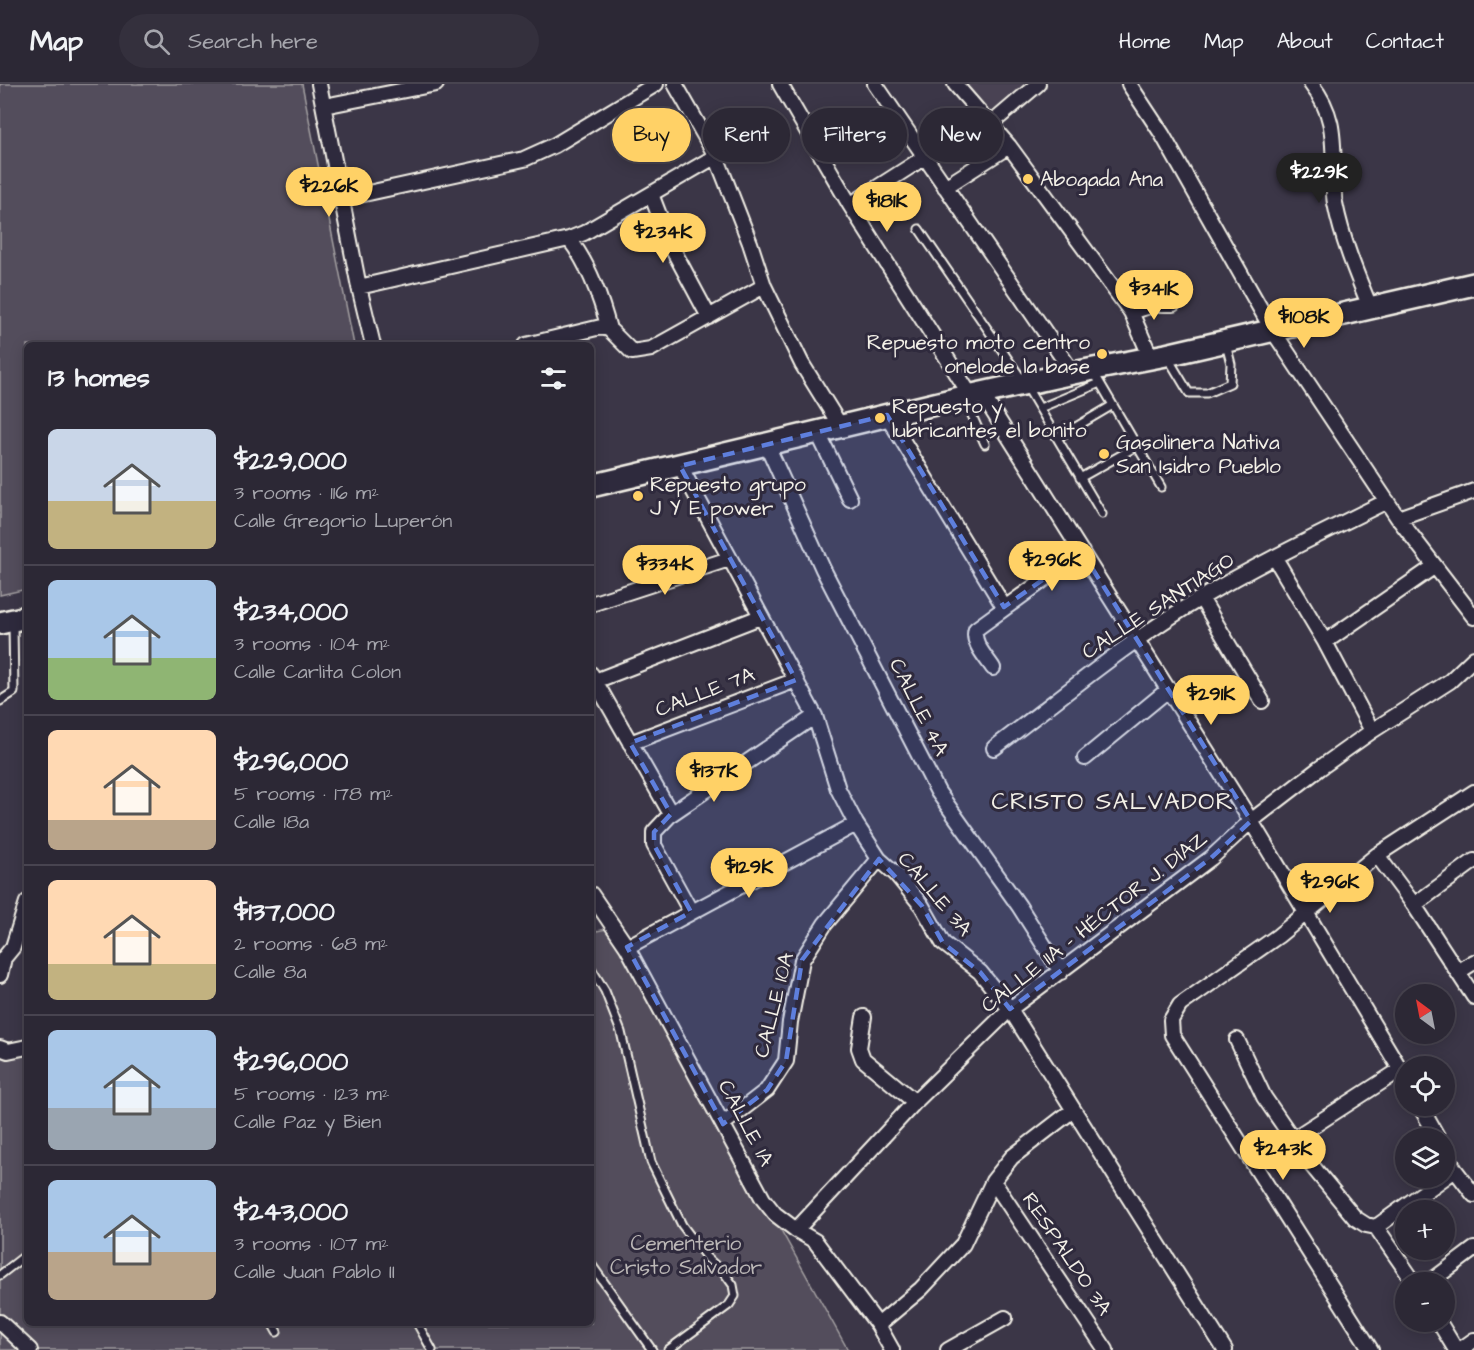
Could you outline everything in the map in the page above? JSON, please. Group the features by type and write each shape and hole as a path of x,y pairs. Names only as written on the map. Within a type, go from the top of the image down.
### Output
{"main road":[{"path":"594,485 887,415 1025,384 1089,375 1474,284"}],"street":[{"path":"319,84 359,287 372,342"},
{"path":"324,106 436,84"},
{"path":"341,199 524,159 555,145 656,84"},
{"path":"675,84 703,133"},
{"path":"780,84 850,205 972,396 1082,552 1138,639 1251,821 1395,1062"},
{"path":"875,84 919,148"},
{"path":"955,84 977,108"},
{"path":"1003,114 1038,84"},
{"path":"1129,84 1162,134 1273,331 1398,518 1473,614"},
{"path":"1311,84 1329,112 1333,133 1335,200 1348,253 1370,308"},
{"path":"1003,140 1131,312 1159,357"},
{"path":"945,188 1008,147"},
{"path":"850,205 919,161"},
{"path":"359,287 569,239 584,233 706,162"},
{"path":"718,162 764,286 802,364 841,427"},
{"path":"928,162 945,188 1089,375"},
{"path":"651,194 671,246 709,317"},
{"path":"569,239 577,249 589,275 609,329 632,352 651,350 764,286"},
{"path":"1131,312 1156,304 1173,304"},
{"path":"538,342 591,329 609,329"},
{"path":"887,415 1004,607"},
{"path":"818,433 850,500"},
{"name":"CALLE 4A","path":"767,445 824,569 938,792 1019,906 1061,972"},
{"name":"CALLE 3A","path":"680,466 815,716 838,789 856,824 879,859 896,874 922,906 943,943 980,972 1010,1009 1225,1350"},
{"path":"1398,518 1474,490"},
{"name":"CALLE SANTIAGO","path":"994,747 1138,639 1201,598 1387,501"},
{"path":"993,668 974,635 975,629 1082,552"},
{"path":"1275,558 1325,642 1372,731"},
{"path":"594,603 729,559"},
{"path":"1325,642 1435,566"},
{"path":"1201,598 1262,701"},
{"path":"594,678 760,616"},
{"name":"CALLE 11A - HÉCTOR J. DÍAZ","path":"796,1230 915,1102 1010,1009 1211,858 1251,821 1372,731 1450,681 1474,658"},
{"path":"594,680 670,814"},
{"name":"CALLE 7A","path":"630,743 796,680"},
{"path":"1085,758 1169,689"},
{"path":"691,912 654,845 654,832 670,814 815,716"},
{"path":"1371,1350 1172,1035 1171,1020 1180,1005 1278,936 1377,855 1474,792"},
{"path":"627,946 856,824"},
{"path":"1377,855 1414,905 1474,997"},
{"name":"CALLE 10A","path":"723,1124 767,1090 786,1061 790,1022 802,960 825,924 879,859"},
{"path":"1414,905 1474,861"},
{"name":"CALLE 1A","path":"597,915 627,946 763,1199 776,1215 815,1241 878,1325 892,1350"},
{"path":"0,975 3,958 20,945 24,920"},
{"path":"1458,972 1474,962"},
{"path":"864,1017 859,1048 863,1059 915,1102"},
{"path":"1237,1041 1264,1097 1308,1161 1355,1218 1366,1225 1376,1227 1407,1272"},
{"path":"0,1048 8,1051 24,1048"},
{"path":"1293,1139 1395,1080"},
{"path":"878,1325 921,1289 963,1244 993,1181 1012,1157 1073,1110"},
{"path":"1455,1170 1474,1196"},
{"name":"RESPALDO 3A","path":"993,1181 1106,1350"},
{"path":"1376,1227 1430,1188"},
{"path":"1443,1272 1474,1249"},
{"path":"948,1350 1005,1318"},
{"path":"0,1322 30,1350"},
{"path":"1446,1332 1458,1350 1474,1340"}],"lane":[{"path":"919,229 1025,384 1102,514"},
{"path":"1159,357 1189,393 1207,393 1230,383 1231,364 1225,342"},
{"path":"1040,408 1089,375 1113,405 1161,486"},
{"path":"972,396 985,444"},
{"path":"1057,438 1113,405"},
{"path":"1080,478 1137,446"},
{"path":"0,701 14,692 13,620"},
{"path":"594,973 605,991 621,1032 651,1162 682,1225 706,1257 725,1274 733,1285 735,1296 729,1305 668,1350"},
{"path":"0,1275 24,1256"},
{"path":"594,1268 652,1350"},
{"path":"274,1326 278,1332"},
{"path":"419,1326 432,1350"}],"highlighted area":[{"path":"887,415 1004,607 1082,552 1251,821 1211,858 1010,1009 980,972 943,943 922,906 879,859 802,960 786,1061 767,1090 723,1124 627,947 691,912 654,845 654,832 671,814 630,743 796,680 680,466"}],"shaded area":[{"path":"955,84 1042,84 1003,115 1003,108 977,108"}],"green space":[{"path":"0,84 302,84 353,342 24,342 24,590 0,595"},
{"name":"Cementerio Cristo Salvador","path":"612,928 848,1350 0,1350 0,1052 24,1047 24,1326 594,1326 594,931"}],"place":[{"name":"Abogada Ana","path":"1028,179"},
{"name":"Repuesto moto centro onelode la base","path":"1102,354"},
{"name":"Repuesto y lubricantes el bonito","path":"880,418"},
{"name":"Gasolinera Nativa San Isidro Pueblo","path":"1104,454"},
{"name":"Repuesto grupo J Y E power","path":"638,496"}],"district":[{"name":"CRISTO SALVADOR","path":"1113,802"}]}
